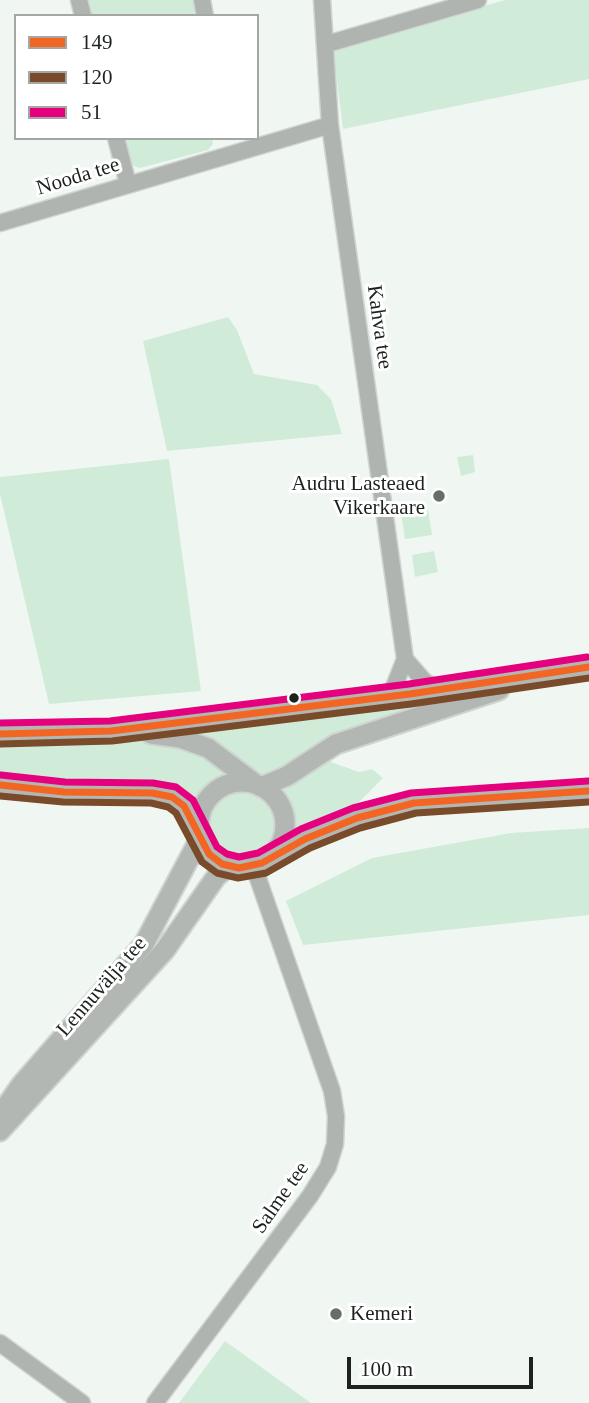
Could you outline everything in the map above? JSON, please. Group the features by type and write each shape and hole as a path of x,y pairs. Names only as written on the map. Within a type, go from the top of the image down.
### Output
{"main road":[{"path":"0,734 111,731 390,697 589,667"},
{"path":"200,835 201,809 214,792 237,782 259,786 287,776 324,750 343,741 549,673"},
{"path":"111,731 163,735 197,743 226,760 276,799 285,823 282,839 262,862"},
{"path":"0,785 64,792 164,794 184,806 209,854 228,866 262,862 305,839 357,818 414,803 589,791"},
{"name":"Lennuvälja tee","path":"0,1115 21,1085 144,944 200,835"},
{"name":"Lennuvälja tee","path":"0,1131 165,950 208,888 228,866"}],"street":[{"name":"Kahva tee","path":"322,0 327,44 330,125 405,659 390,697"},
{"path":"327,44 478,0"},
{"name":"Nooda tee","path":"259,139 330,125"},
{"path":"117,140 128,184"},
{"name":"Nooda tee","path":"0,223 128,184 223,146 254,140"},
{"path":"405,659 424,681 438,690"},
{"name":"Salme tee","path":"155,1403 310,1196 328,1167 335,1144 336,1116 332,1091 262,862"},
{"path":"0,1343 82,1403"}],"green space":[{"path":"87,0 195,0 197,14 90,14"},
{"path":"505,0 589,0 589,79 343,129 333,49"},
{"path":"121,140 212,140 213,144 208,150 140,168 131,165"},
{"path":"228,317 237,330 254,374 317,385 331,399 342,434 167,451 143,341"},
{"path":"473,455 475,472 461,476 457,457"},
{"path":"169,459 201,691 49,704 0,494 0,477"},
{"path":"428,509 432,535 405,539 401,513"},
{"path":"434,551 438,572 415,577 412,555"},
{"path":"443,699 341,733 321,742 281,770 271,773 261,774 211,740 190,731"},
{"path":"139,740 168,742 188,748 236,775 221,779 198,798 169,782 74,780 0,774 0,745"},
{"path":"328,761 359,772 372,769 383,778 359,802 292,833 292,820 279,793 315,766"},
{"path":"242,790 267,800 277,825 267,850 242,860 217,850 207,825 217,800"},
{"path":"589,828 589,915 303,945 286,901 372,858 511,833"},
{"path":"225,1341 311,1403 179,1403"}],"transit line":[{"name":"51","path":"0,723 110,721 409,684 587,657"},
{"name":"149","path":"0,734 111,731 410,694 589,667"},
{"name":"120","path":"0,744 112,741 411,704 589,678"},
{"name":"51","path":"1,775 65,782 153,783 176,787 193,800 217,847 227,854 239,857 258,853 301,829 353,808 411,793 588,781"},
{"name":"149","path":"0,785 64,792 152,793 172,797 184,806 209,854 222,864 239,868 262,863 305,839 357,818 414,803 589,791"},
{"name":"120","path":"0,796 63,802 151,803 168,807 176,813 202,862 217,873 238,878 266,873 310,848 360,828 416,813 589,802"}],"place":[{"name":"Audru Lasteaed Vikerkaare","path":"439,496"},
{"name":"Kemeri","path":"336,1314"}]}
